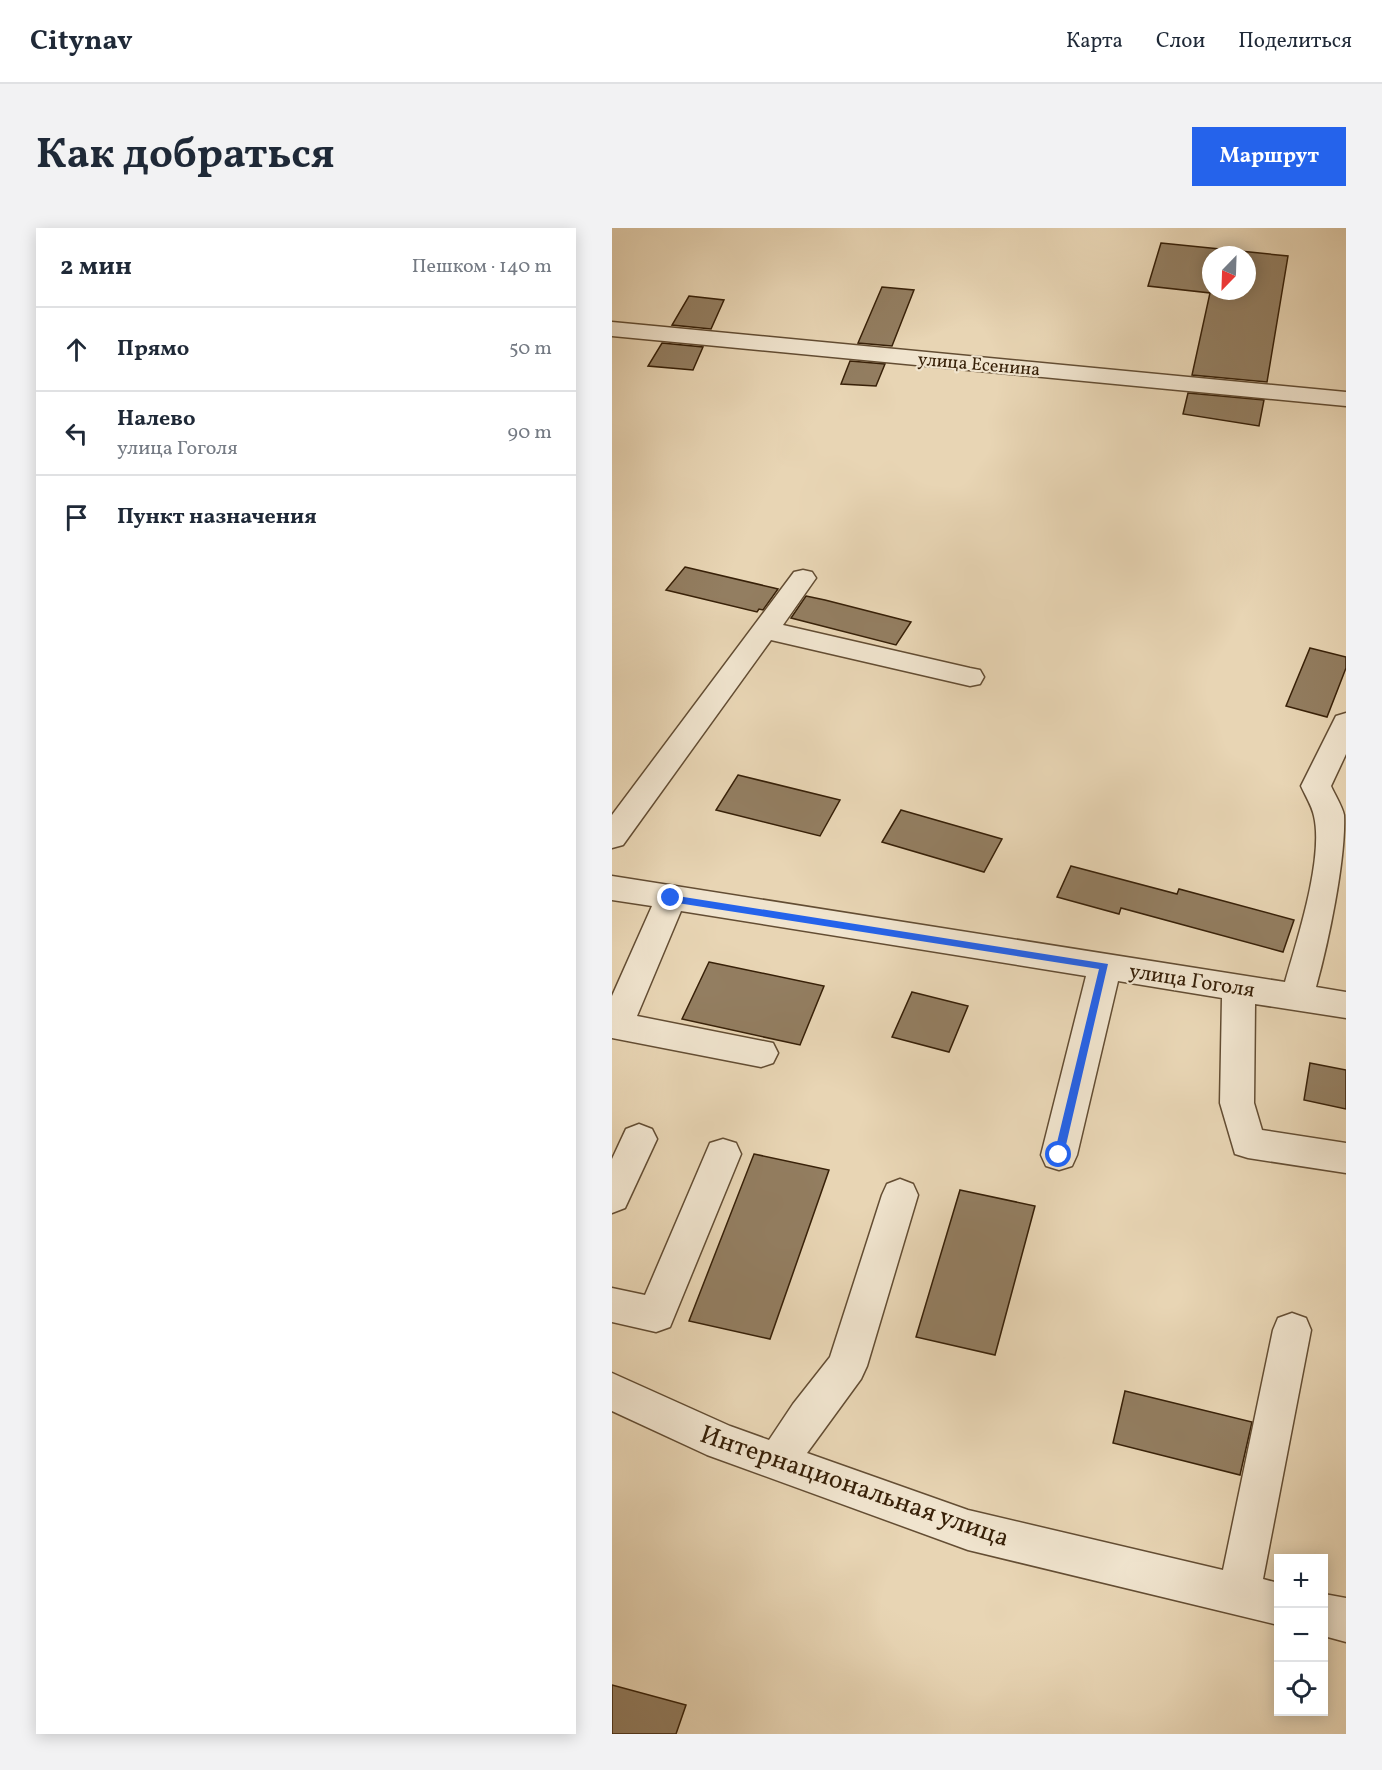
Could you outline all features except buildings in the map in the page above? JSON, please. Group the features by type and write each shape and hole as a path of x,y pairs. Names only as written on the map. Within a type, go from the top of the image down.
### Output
{"street":[{"name":"улица Есенина","path":"612,329 1346,399"},
{"path":"612,837 803,578"},
{"path":"765,630 970,677"},
{"path":"1297,997 1323,905 1331,836 1329,815 1316,786 1346,723"},
{"name":"улица Гоголя","path":"612,888 1346,1005"},
{"path":"671,898 614,1025 761,1053"},
{"path":"1059,1155 1105,967"},
{"path":"1239,988 1237,1103 1248,1143 1346,1158"},
{"path":"612,1197 639,1139"},
{"path":"612,1305 656,1315 723,1154"},
{"path":"778,1462 807,1417 847,1366 900,1195"},
{"path":"1239,1595 1292,1330"},
{"name":"Интернациональная улица","path":"612,1390 721,1442 968,1530 1274,1603"},
{"path":"1328,1616 1346,1620"}],"route":[{"path":"671,898 1105,967 1059,1155"}]}
